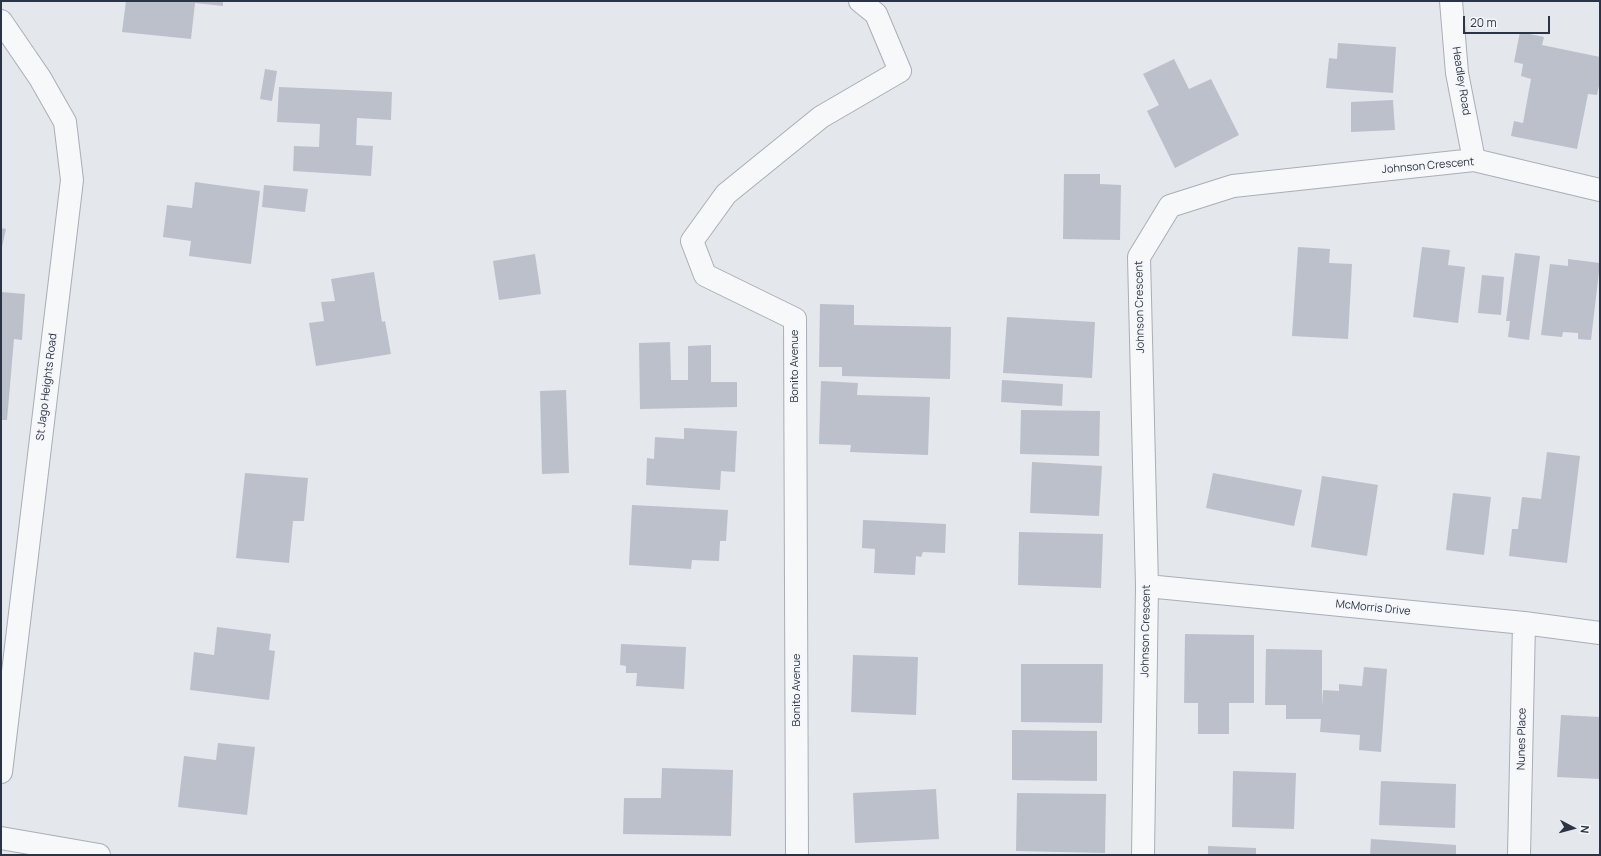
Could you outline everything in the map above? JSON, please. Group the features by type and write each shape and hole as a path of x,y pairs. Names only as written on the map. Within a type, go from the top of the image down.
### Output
{"street":[{"name":"Bonito Avenue","path":"797,855 795,319 705,275 692,241 726,194 821,118 900,71 876,14 860,1"},
{"name":"Headley Road","path":"1451,1 1457,73 1474,160"},
{"name":"St Jago Heights Road","path":"1,21 40,78 66,122 72,180 1,772"},
{"name":"Johnson Crescent","path":"1143,855 1147,586 1138,257 1170,206 1233,186 1474,160 1600,190"},
{"name":"McMorris Drive","path":"1147,586 1524,623 1600,633"},
{"name":"Nunes Place","path":"1519,855 1524,623"},
{"path":"1,838 99,855"}],"building":[{"path":"126,1 223,1 223,6 195,3 191,39 122,32"},
{"path":"1520,32 1544,37 1542,45 1600,57 1600,81 1597,95 1588,94 1577,149 1511,136 1514,121 1523,123 1531,79 1521,76 1523,64 1514,62"},
{"path":"1338,43 1396,47 1393,93 1326,88 1329,58 1337,59"},
{"path":"1174,59 1189,89 1211,79 1239,135 1175,168 1147,111 1159,105 1143,74"},
{"path":"265,69 277,71 272,101 260,99"},
{"path":"279,87 392,92 391,120 357,118 356,145 373,146 371,176 293,171 294,146 319,147 320,124 277,122"},
{"path":"1393,100 1395,130 1351,132 1351,102"},
{"path":"1064,174 1100,174 1100,184 1121,185 1120,240 1063,239"},
{"path":"195,182 260,191 251,264 189,256 191,241 163,237 167,205 192,208"},
{"path":"264,185 308,189 305,212 262,207"},
{"path":"1,228 6,229 2,247 1,247"},
{"path":"1298,247 1330,249 1329,263 1352,264 1348,339 1292,336"},
{"path":"1422,247 1450,250 1448,265 1465,267 1458,323 1413,317"},
{"path":"1515,253 1540,256 1529,340 1508,337 1510,321 1506,321"},
{"path":"535,254 541,294 499,300 493,261"},
{"path":"1568,259 1600,263 1591,340 1578,339 1578,333 1563,332 1562,337 1541,335 1550,264 1568,266"},
{"path":"374,272 382,322 385,321 391,354 316,366 309,323 324,321 321,302 335,301 331,279"},
{"path":"1482,275 1504,277 1501,315 1478,313"},
{"path":"1,292 25,294 22,340 14,339 7,420 1,420"},
{"path":"820,304 854,305 854,325 951,327 950,379 842,376 842,367 819,367"},
{"path":"1007,317 1095,322 1092,378 1003,373"},
{"path":"670,342 671,380 688,380 688,346 711,345 711,382 737,382 737,407 640,409 639,343"},
{"path":"1002,380 1063,384 1062,406 1001,402"},
{"path":"821,381 858,383 857,395 930,397 928,455 850,452 851,445 819,444"},
{"path":"566,390 569,473 542,474 540,391"},
{"path":"1021,410 1100,411 1099,456 1020,454"},
{"path":"684,428 737,431 735,472 721,471 720,490 646,485 647,458 654,459 655,437 684,439"},
{"path":"1547,452 1580,456 1567,563 1509,556 1512,529 1518,529 1522,497 1541,499"},
{"path":"1032,462 1102,466 1099,516 1030,513"},
{"path":"245,473 308,478 304,521 293,521 289,563 236,558"},
{"path":"1213,473 1302,490 1294,526 1206,508"},
{"path":"1322,476 1378,485 1367,556 1311,547"},
{"path":"1453,493 1491,497 1484,555 1446,550"},
{"path":"632,505 728,510 726,541 720,541 719,561 692,560 691,569 629,565"},
{"path":"863,520 946,524 945,553 923,552 921,557 916,556 915,575 874,573 875,549 862,548"},
{"path":"1019,532 1103,534 1101,588 1018,585"},
{"path":"217,627 271,634 269,650 275,651 269,700 190,690 194,652 214,655"},
{"path":"1185,634 1254,635 1254,703 1229,703 1229,734 1198,734 1198,703 1184,703"},
{"path":"621,644 686,647 684,689 636,686 637,673 626,673 626,666 620,665"},
{"path":"1266,649 1322,650 1322,707 1323,690 1339,691 1339,684 1362,686 1364,667 1387,669 1381,752 1359,750 1360,735 1320,732 1321,719 1286,719 1286,705 1265,705"},
{"path":"853,655 918,657 916,715 851,712"},
{"path":"1021,664 1103,664 1102,723 1021,722"},
{"path":"1561,715 1600,717 1600,779 1557,777"},
{"path":"1012,730 1097,731 1097,781 1012,780"},
{"path":"218,743 255,747 247,815 178,807 184,756 216,760"},
{"path":"662,768 733,770 731,836 623,834 624,798 661,798"},
{"path":"1233,771 1296,773 1294,829 1232,827"},
{"path":"1381,781 1456,784 1455,828 1379,825"},
{"path":"936,789 939,839 855,843 853,793"},
{"path":"1017,793 1106,794 1105,853 1016,851"},
{"path":"1371,839 1456,845 1456,855 1370,855"},
{"path":"1208,846 1256,848 1256,855 1208,855"}]}
